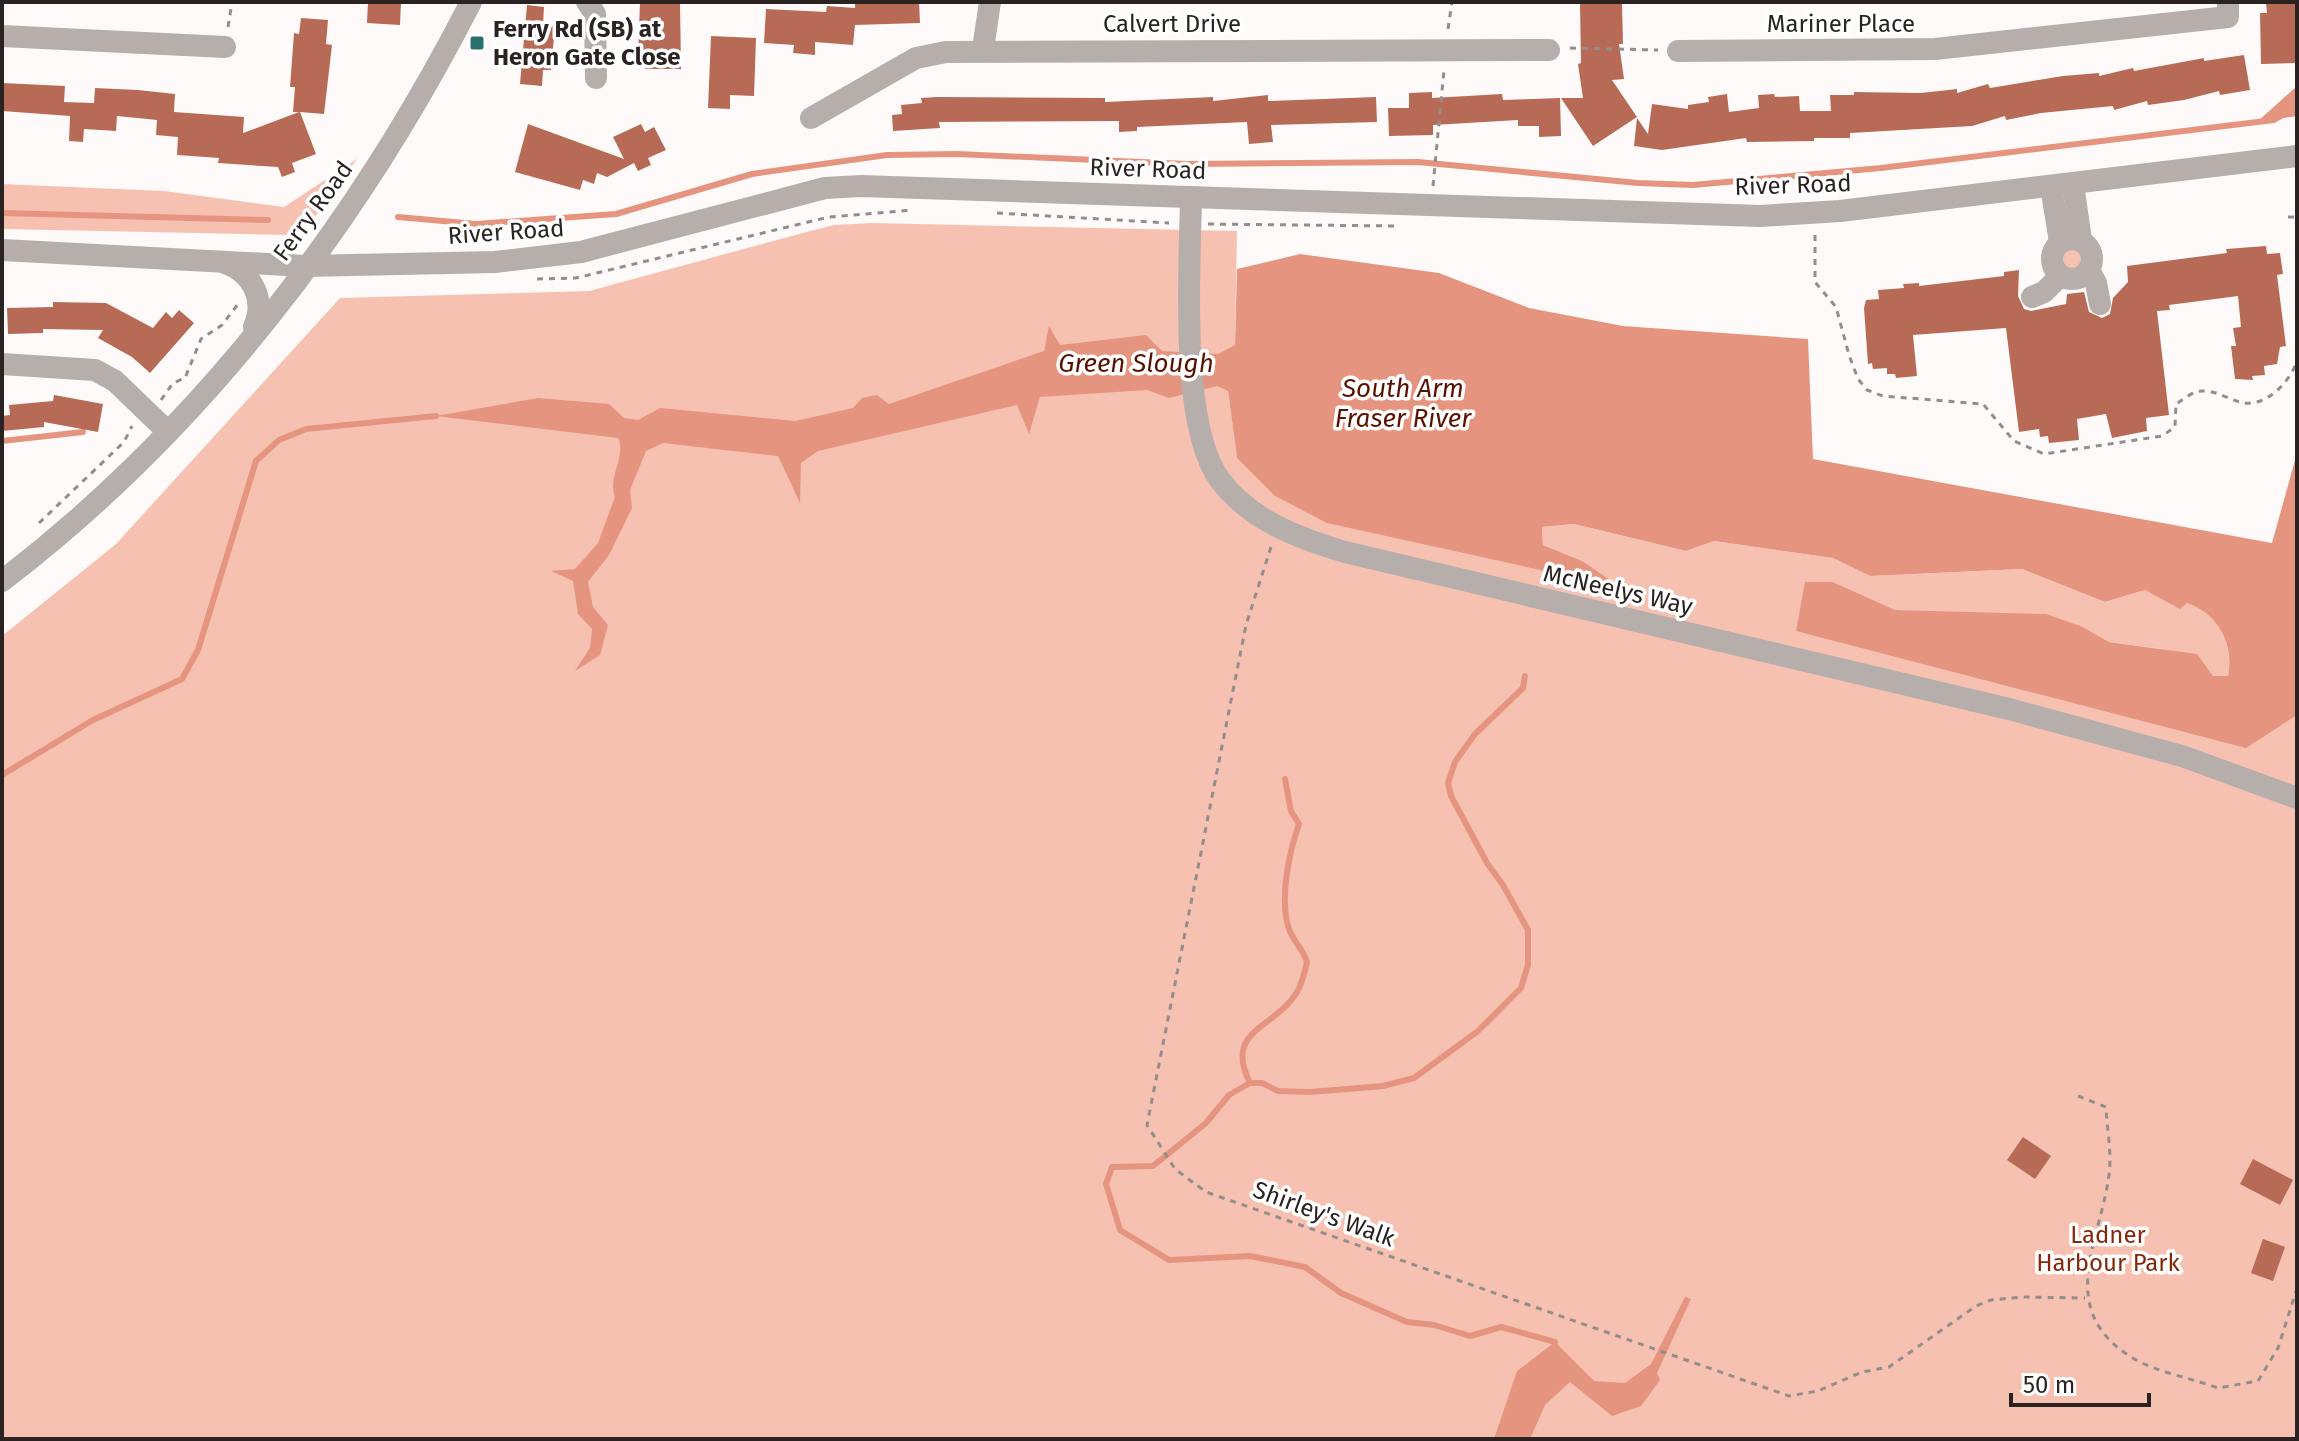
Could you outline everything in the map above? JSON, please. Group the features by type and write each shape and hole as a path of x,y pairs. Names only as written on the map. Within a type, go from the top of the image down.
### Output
{"street":[{"name":"Ferry Road","path":"2,581 70,529 168,432 245,345 335,230 388,152 435,73 471,2"},
{"path":"587,2 595,14 596,78"},
{"path":"983,49 990,2"},
{"name":"Mariner Place","path":"1678,51 1935,49 2228,17 2228,2"},
{"path":"2,36 225,47"},
{"name":"Calvert Drive","path":"811,118 916,58 983,49 1549,50"},
{"name":"River Road","path":"2,250 305,266 495,262 581,252 837,187 898,185 1760,216 1830,213 2297,156"},
{"path":"2062,185 2070,241"},
{"name":"McNeelys Way","path":"1191,197 1191,338 1200,434 1219,478 1239,500 1277,528 1345,552 2023,713 2182,756 2297,798"},
{"path":"2070,241 2090,250 2101,286 2060,276 2051,260 2070,241"},
{"path":"220,261 246,274 258,292 260,309 245,345"},
{"path":"2032,297 2048,289 2060,276"},
{"path":"2,364 95,370 115,381 168,432"}],"path":[{"path":"225,47 232,2"},
{"path":"1447,37 1452,2"},
{"path":"1549,50 1678,51"},
{"path":"1433,183 1444,66"},
{"path":"532,279 576,278 829,217 917,210"},
{"path":"986,212 1170,223"},
{"path":"2288,217 2297,217"},
{"path":"1815,235 1815,282 1836,307 1858,379 1874,394 1983,404 2014,441 2051,455 2162,436 2175,427 2176,404 2203,390 2241,402 2257,401 2281,386 2297,361"},
{"path":"160,403 173,383 185,378 201,339 222,325 240,301"},
{"path":"29,531 124,442 131,426 138,426"},
{"name":"Shirley's Walk","path":"1277,528 1246,625 1147,1125 1175,1169 1206,1192 1768,1391 1801,1395 1862,1372 1889,1367 1976,1306 1991,1300 2085,1298"},
{"path":"2078,1096 2106,1107 2110,1173 2091,1255 2085,1298 2100,1330 2132,1358 2218,1388 2232,1388 2258,1381 2278,1348 2297,1288"}],"green space":[{"path":"357,159 309,225 293,235 2,229 2,184 164,191 284,207"},
{"name":"Ladner Harbour Park","path":"872,223 1237,231 1235,345 1228,391 1237,457 1582,561 1543,545 1542,527 1574,524 1686,551 1714,541 1833,558 1870,576 2022,569 2105,602 2145,590 2192,604 2207,613 2225,637 2229,657 2228,677 2213,676 2163,649 2109,642 2083,627 1991,615 1894,610 1833,582 1796,630 2297,715 2297,1439 2,1439 2,636 116,544 340,298 589,291 834,225"},
{"path":"2072,247 2081,250 2084,259 2081,268 2072,271 2063,268 2060,259 2063,250"}],"water":[{"path":"2297,86 2297,116 2257,122"},
{"name":"South Arm Fraser River","path":"1300,254 1439,273 1529,308 1623,326 1808,339 1813,459 2272,543 2297,453 2297,715 2246,748 1796,631 1805,582 1833,582 1895,610 2046,614 2083,627 2109,642 2197,654 2213,676 2228,676 2229,653 2216,622 2187,603 2180,609 2145,590 2105,602 2022,569 1870,576 1833,558 1714,541 1686,551 1574,524 1542,527 1543,545 1582,561 1622,588 1327,523 1275,496 1237,458 1228,391 1217,386 1169,398 1147,390 1040,397 1029,434 1017,405 818,451 801,463 800,503 778,456 663,443 646,451 630,490 632,508 609,555 588,582 593,607 608,625 600,655 575,671 590,648 592,629 578,614 573,581 551,571 575,569 598,543 615,497 613,482 620,452 618,438 436,416 538,398 609,404 624,418 638,420 660,408 795,421 853,408 862,398 877,395 889,404 1044,351 1049,326 1060,345 1146,335 1162,351 1218,354 1235,345 1237,269"},
{"path":"1685,1297 1691,1299 1657,1373 1660,1380 1641,1406 1612,1416 1570,1382 1545,1405 1530,1439 1494,1439 1517,1371 1555,1342 1594,1381 1625,1383 1651,1364"}],"building":[{"path":"368,2 401,2 400,25 367,23"},
{"path":"640,2 680,2 681,69 645,69 645,57 638,57"},
{"path":"855,2 919,2 920,23 855,25 853,45 815,42 815,55 793,53 794,45 764,43 766,9 826,12 827,6 855,8"},
{"path":"2266,2 2297,2 2297,63 2261,64 2260,13 2267,13"},
{"path":"1622,3 1623,44 1619,44 1624,79 1612,80 1637,117 1593,146 1561,98 1583,98 1578,64 1581,63 1580,4"},
{"path":"527,5 544,7 543,25 555,26 551,70 543,70 542,86 520,84"},
{"path":"301,18 328,20 326,44 332,45 324,114 300,112 316,154 292,163 295,172 282,177 278,167 218,163 219,158 177,155 178,137 156,135 157,120 117,116 116,131 84,129 83,142 69,141 70,116 2,111 2,83 65,86 64,102 94,103 95,88 138,90 175,94 174,112 244,117 243,133 299,112 293,112 295,87 290,87 294,33 299,34"},
{"path":"711,36 756,38 754,96 730,95 730,109 708,108"},
{"path":"2244,55 2250,90 2220,95 2219,91 2148,105 2147,101 2114,110 2113,106 2041,113 2006,120 2005,116 1972,126 1850,133 1850,138 1747,142 1746,138 1662,150 1634,146 1637,118 1648,134 1652,104 1688,109 1688,105 1709,102 1708,97 1727,94 1729,112 1759,108 1758,95 1774,94 1775,97 1799,96 1800,111 1831,111 1830,95 1957,89 1957,93 1988,84 1990,88 2063,76 2099,73 2099,76 2133,68 2134,71 2204,58 2204,61"},
{"path":"1432,92 1432,98 1502,94 1503,100 1560,98 1561,136 1539,137 1539,126 1518,126 1518,120 1433,125 1433,135 1389,136 1388,108 1409,108 1409,93"},
{"path":"1268,95 1268,101 1376,97 1377,122 1271,125 1273,142 1249,144 1247,122 1137,127 1137,131 1119,132 1119,121 939,122 940,128 893,131 892,115 902,114 901,105 922,103 921,98 1105,98 1105,102 1213,97 1213,101"},
{"path":"528,124 624,159 613,137 641,124 645,132 654,127 666,150 648,158 651,165 638,171 634,163 607,177 597,173 594,184 583,180 580,190 515,172"},
{"path":"2266,246 2267,254 2280,253 2283,274 2277,275 2286,346 2280,347 2277,364 2264,366 2265,375 2252,376 2253,380 2235,379 2231,346 2236,346 2233,328 2241,327 2238,296 2169,305 2170,310 2157,311 2169,415 2146,418 2147,431 2112,438 2106,414 2077,419 2079,440 2049,443 2048,436 2040,437 2039,429 2019,432 2006,328 1913,335 1917,376 1896,378 1895,374 1887,374 1887,368 1873,369 1872,363 1868,364 1864,308 1866,300 1879,299 1878,290 1904,288 1903,284 1919,283 1919,286 2004,276 2004,272 2019,270 2018,296 2024,309 2031,311 2066,304 2067,294 2084,292 2089,312 2102,318 2110,314 2113,298 2128,282 2127,266 2227,253 2226,249"},
{"path":"53,302 106,303 153,328 166,312 172,318 179,310 194,323 150,373 132,357 98,338 103,330 43,329 43,333 8,334 7,308 53,307"},
{"path":"54,395 103,404 98,432 44,422 44,427 2,431 2,416 10,415 9,405 53,401"},
{"path":"2023,1137 2051,1156 2035,1179 2007,1160"},
{"path":"2253,1159 2293,1180 2280,1205 2240,1184"},
{"path":"2263,1239 2285,1247 2273,1281 2251,1273"}],"waterway":[{"path":"398,217 476,224 616,214 752,174 887,155 957,154 1187,164 1418,162 1638,183 1693,185 1881,168 2274,120 2281,116"},
{"path":"2,213 268,220"},
{"path":"2,775 93,720 182,679 198,650 256,461 279,440 306,429 436,416"},
{"name":"Green Slough","path":"2,441 83,432"},
{"path":"1525,676 1523,688 1475,734 1455,762 1448,783 1451,796 1487,863 1528,930 1528,965 1521,988 1478,1031 1414,1078 1383,1086 1311,1092 1278,1091 1262,1083 1250,1083 1229,1095 1206,1123 1153,1166 1112,1167 1106,1184 1120,1230 1169,1260 1250,1256 1305,1267 1341,1293 1407,1322 1434,1325 1470,1336 1501,1327 1555,1342"},
{"path":"1250,1083 1243,1065 1247,1040 1288,1004 1302,981 1307,962 1286,917 1286,876 1299,824 1291,811 1285,779"}],"place":[{"name":"Ferry Rd (SB) at Heron Gate Close","path":"477,43"}]}
